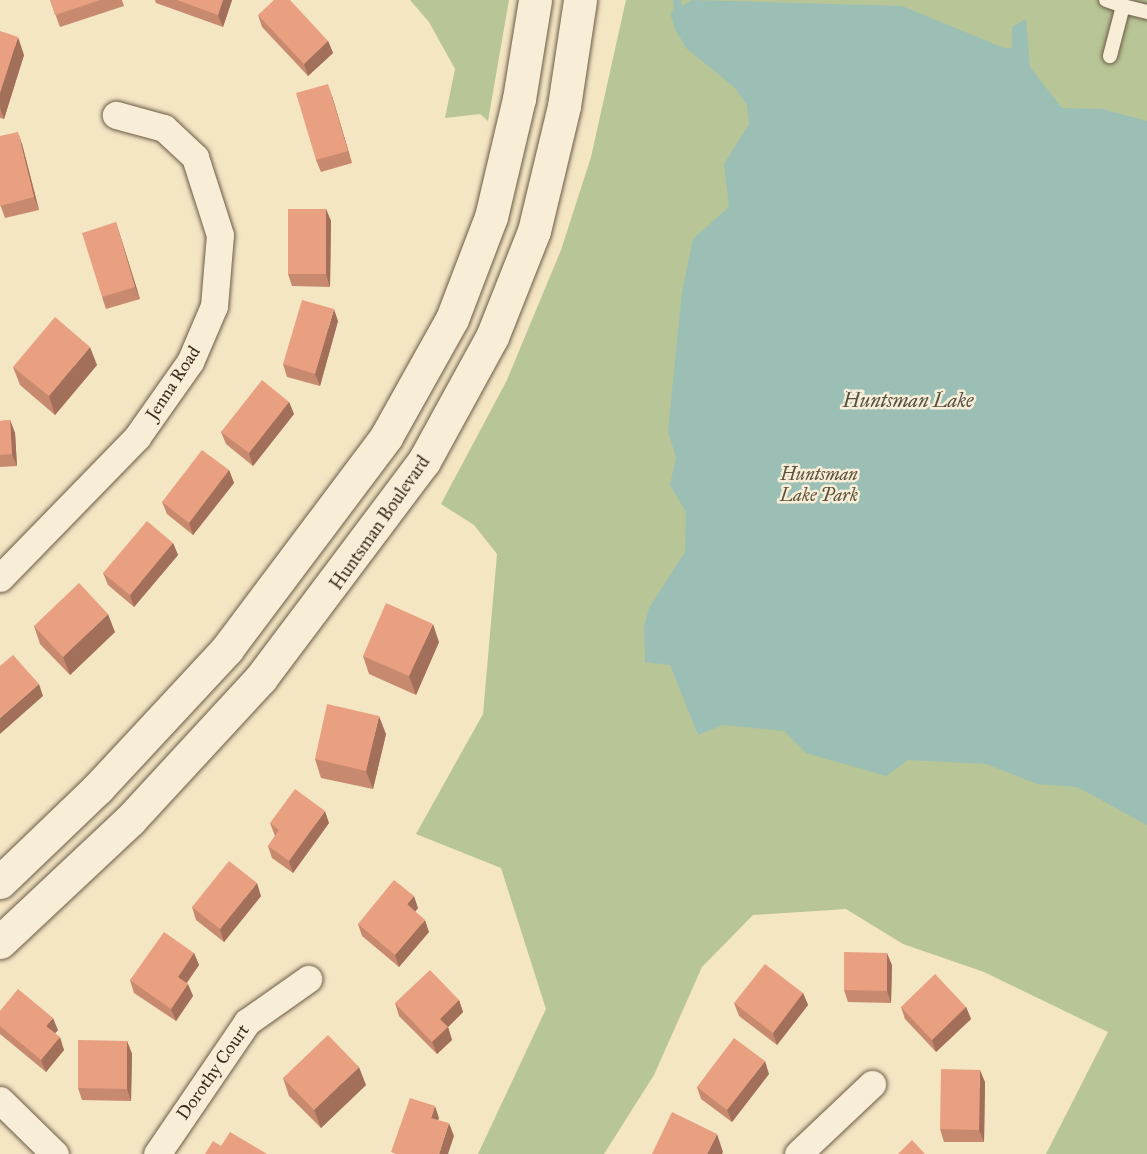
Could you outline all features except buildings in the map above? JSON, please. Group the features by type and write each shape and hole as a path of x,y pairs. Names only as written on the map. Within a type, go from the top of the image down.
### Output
{"street":[{"path":"0,882 98,789 227,649 386,437 452,319 491,217 519,99 535,0"},
{"name":"Huntsman Boulevard","path":"0,942 130,820 261,678 424,461 492,337 534,231 564,106 580,0"},
{"name":"Jenna Road","path":"0,578 137,437 190,362 214,306 220,235 195,157 164,128 116,115"},
{"name":"Dorothy Court","path":"157,1154 247,1022 308,979"},
{"path":"798,1154 872,1084"},
{"path":"0,1100 55,1154"}],"lane":[{"path":"1106,0 1147,12"},
{"path":"1110,56 1123,6"}],"green space":[{"path":"410,0 509,0 488,121 480,114 445,118 455,69 429,22"},
{"name":"Huntsman Lake Park","path":"626,0 1147,0 1147,1154 1046,1154 1108,1032 984,972 903,944 846,909 753,915 702,967 654,1075 604,1154 478,1154 546,1009 501,868 416,834 483,714 497,554 474,525 441,504 507,380 561,250 591,157"}],"water":[{"name":"Huntsman Lake","path":"692,0 902,6 1004,48 1012,48 1012,27 1026,19 1030,67 1062,108 1102,109 1147,121 1147,825 1077,787 1037,784 986,764 908,760 886,776 806,753 784,731 723,725 698,735 670,665 645,662 644,627 649,608 685,552 686,512 670,485 676,458 668,431 682,292 693,239 729,207 724,164 749,124 747,105 734,87 686,48 675,29 670,13"}],"waterway":[{"path":"677,0 678,8"}]}
